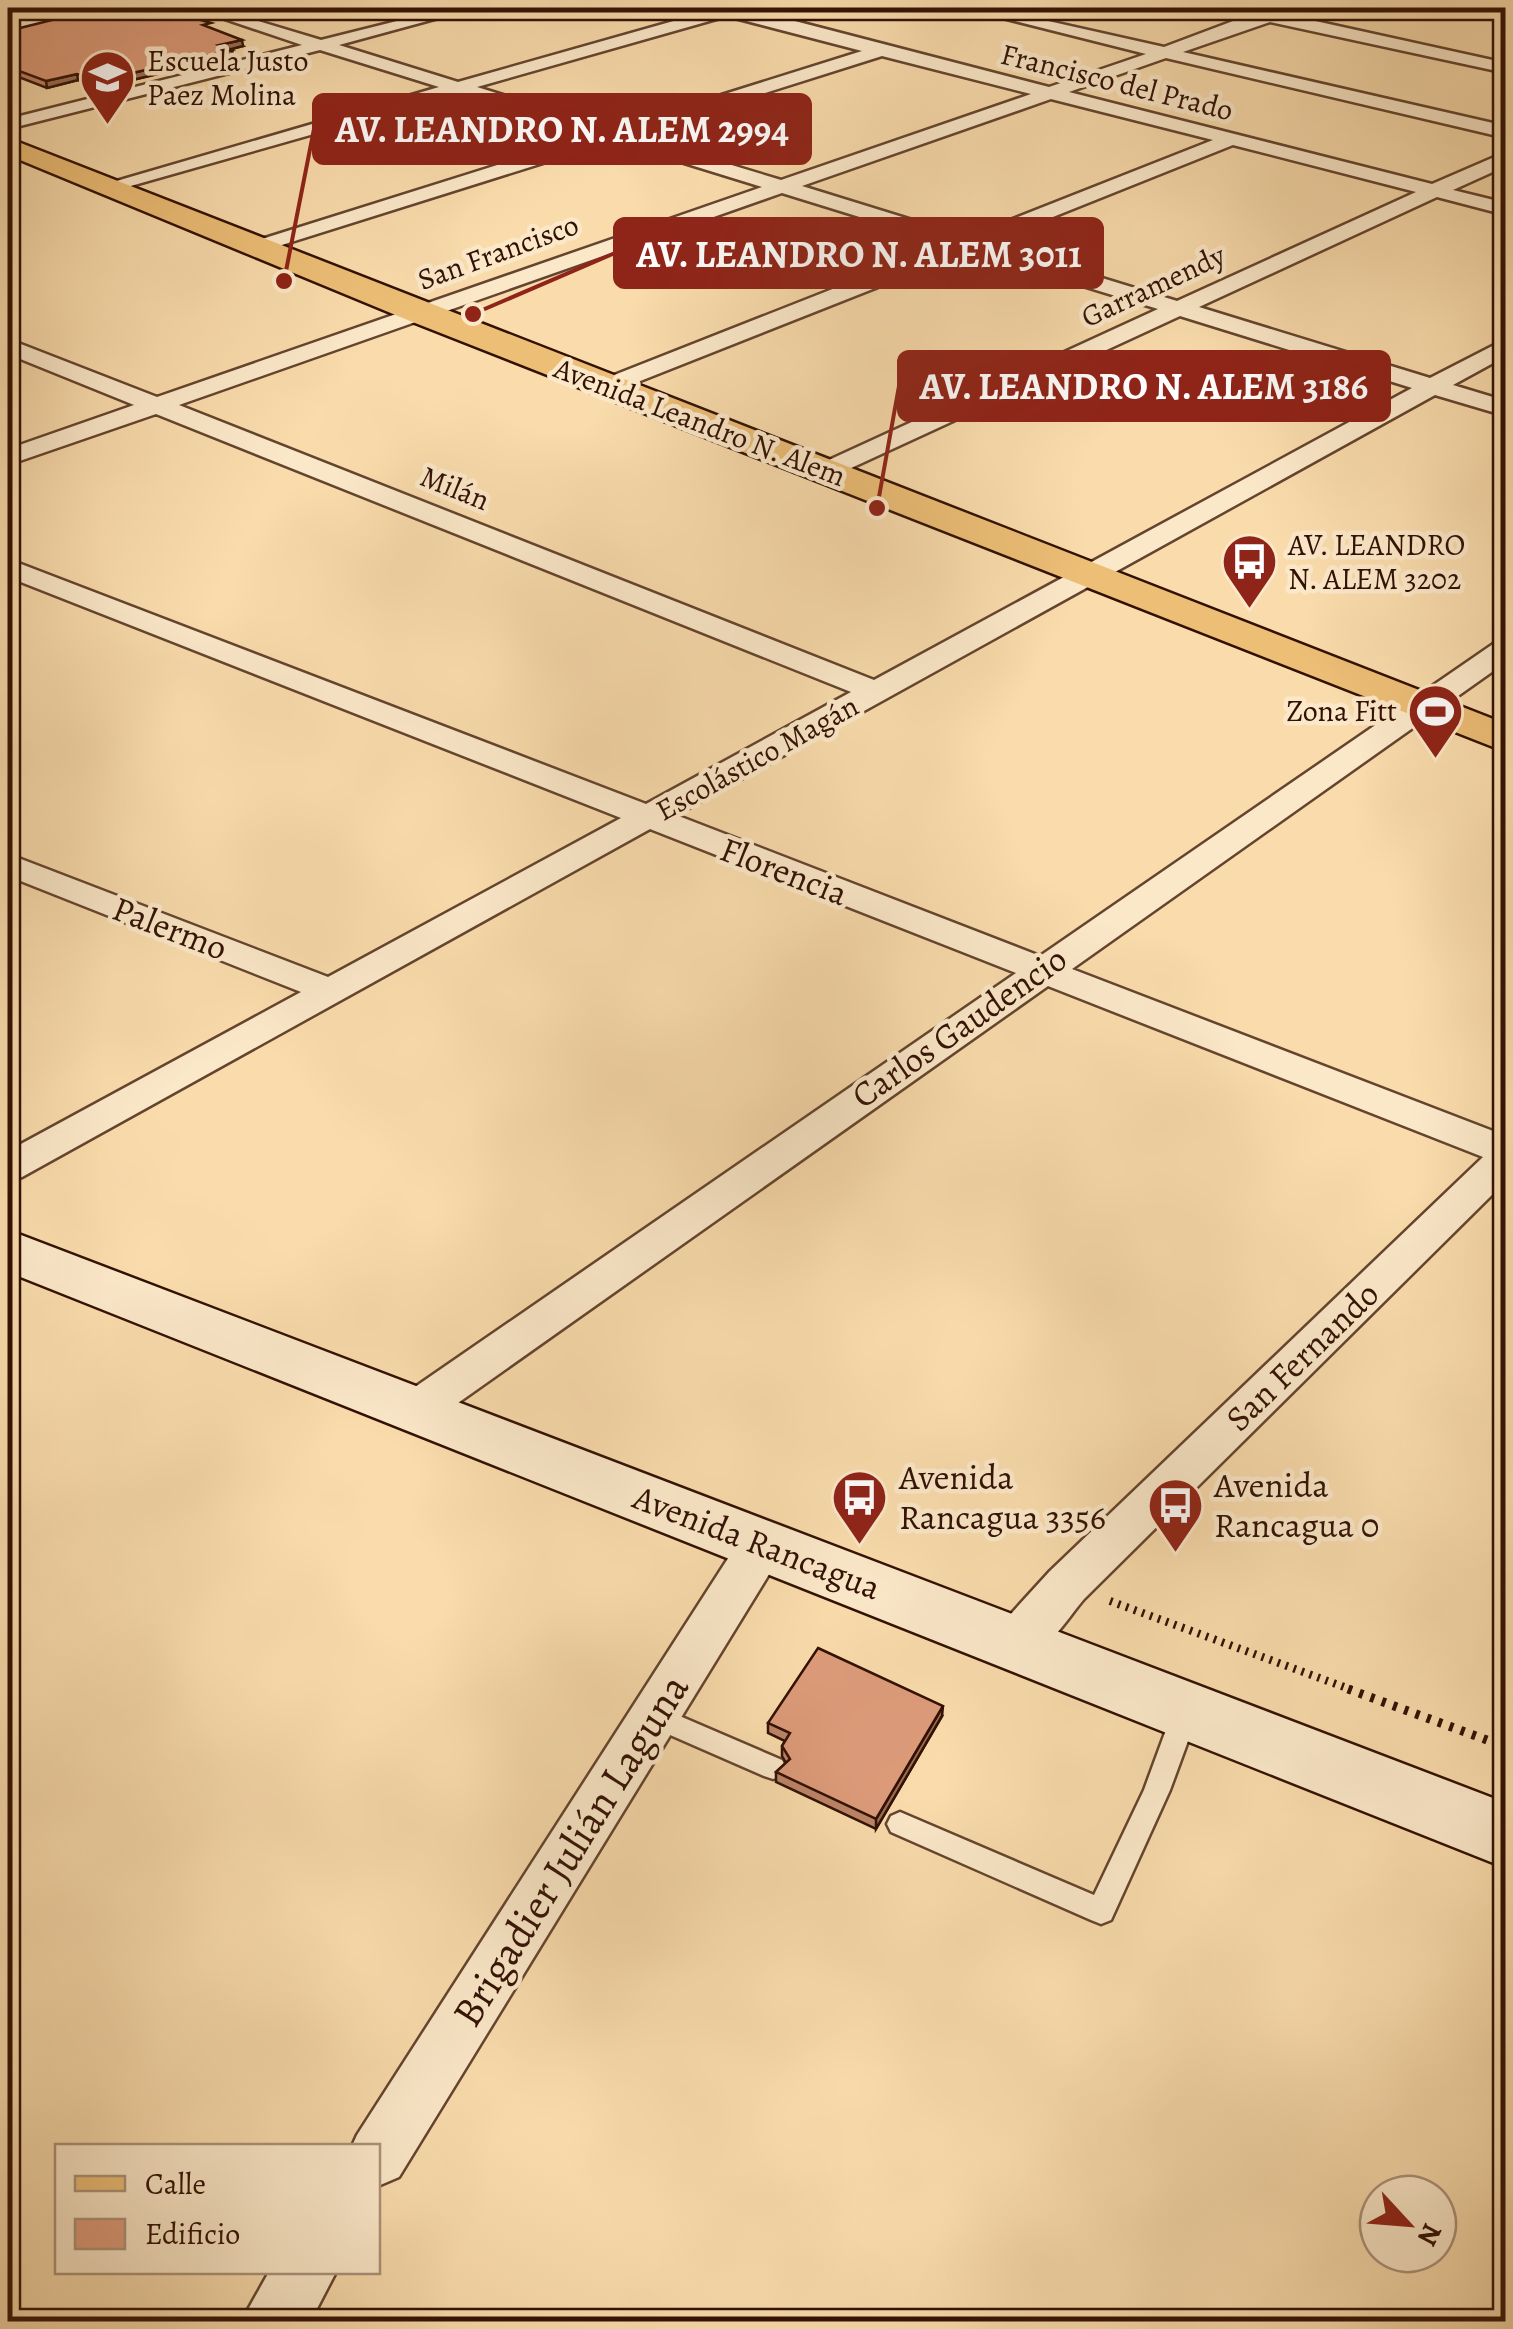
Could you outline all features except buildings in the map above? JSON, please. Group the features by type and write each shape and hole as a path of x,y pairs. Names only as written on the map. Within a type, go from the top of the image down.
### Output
{"main road":[{"name":"Avenida Leandro N. Alem","path":"8,146 254,248 1506,739"},
{"name":"Avenida Rancagua","path":"8,1250 1016,1641 1506,1836"}],"street":[{"path":"8,29 103,8"},
{"path":"200,8 1506,409"},
{"path":"8,124 467,8"},
{"path":"971,8 1506,132"},
{"path":"1229,8 1506,68"},
{"name":"San Francisco","path":"8,457 1293,8"},
{"path":"1487,8 1506,11"},
{"path":"106,187 727,9"},
{"name":"Francisco del Prado","path":"727,9 1506,209"},
{"path":"254,248 882,50"},
{"path":"607,386 1233,139"},
{"name":"Garramendy","path":"828,470 1506,158"},
{"name":"Milán","path":"8,346 877,692"},
{"name":"Escolástico Magán","path":"8,1168 1506,346"},
{"name":"Florencia","path":"8,567 1506,1154"},
{"name":"Carlos Gaudencio","path":"415,1410 1506,648"},
{"name":"Palermo","path":"8,864 332,991"},
{"name":"San Fernando","path":"1016,1641 1067,1585 1506,1154"},
{"name":"Brigadier Julián Laguna","path":"380,2153 762,1545"},
{"path":"273,2322 304,2274"}],"lane":[{"path":"900,1824 1101,1911 1157,1790 1187,1709"},
{"path":"654,1716 773,1768"}],"path":[{"path":"1067,1585 1506,1747"}],"place":[{"name":"Escuela Justo Paez Molina","path":"108,127"},
{"name":"AV. LEANDRO N. ALEM 2994","path":"284,281"},
{"name":"AV. LEANDRO N. ALEM 3011","path":"473,314"},
{"name":"AV. LEANDRO N. ALEM 3186","path":"877,508"},
{"name":"AV. LEANDRO N. ALEM 3202","path":"1249,611"},
{"name":"Zona Fitt","path":"1436,760"},
{"name":"Avenida Rancagua 3356","path":"860,1546"},
{"name":"Avenida Rancagua 0","path":"1175,1554"}]}
